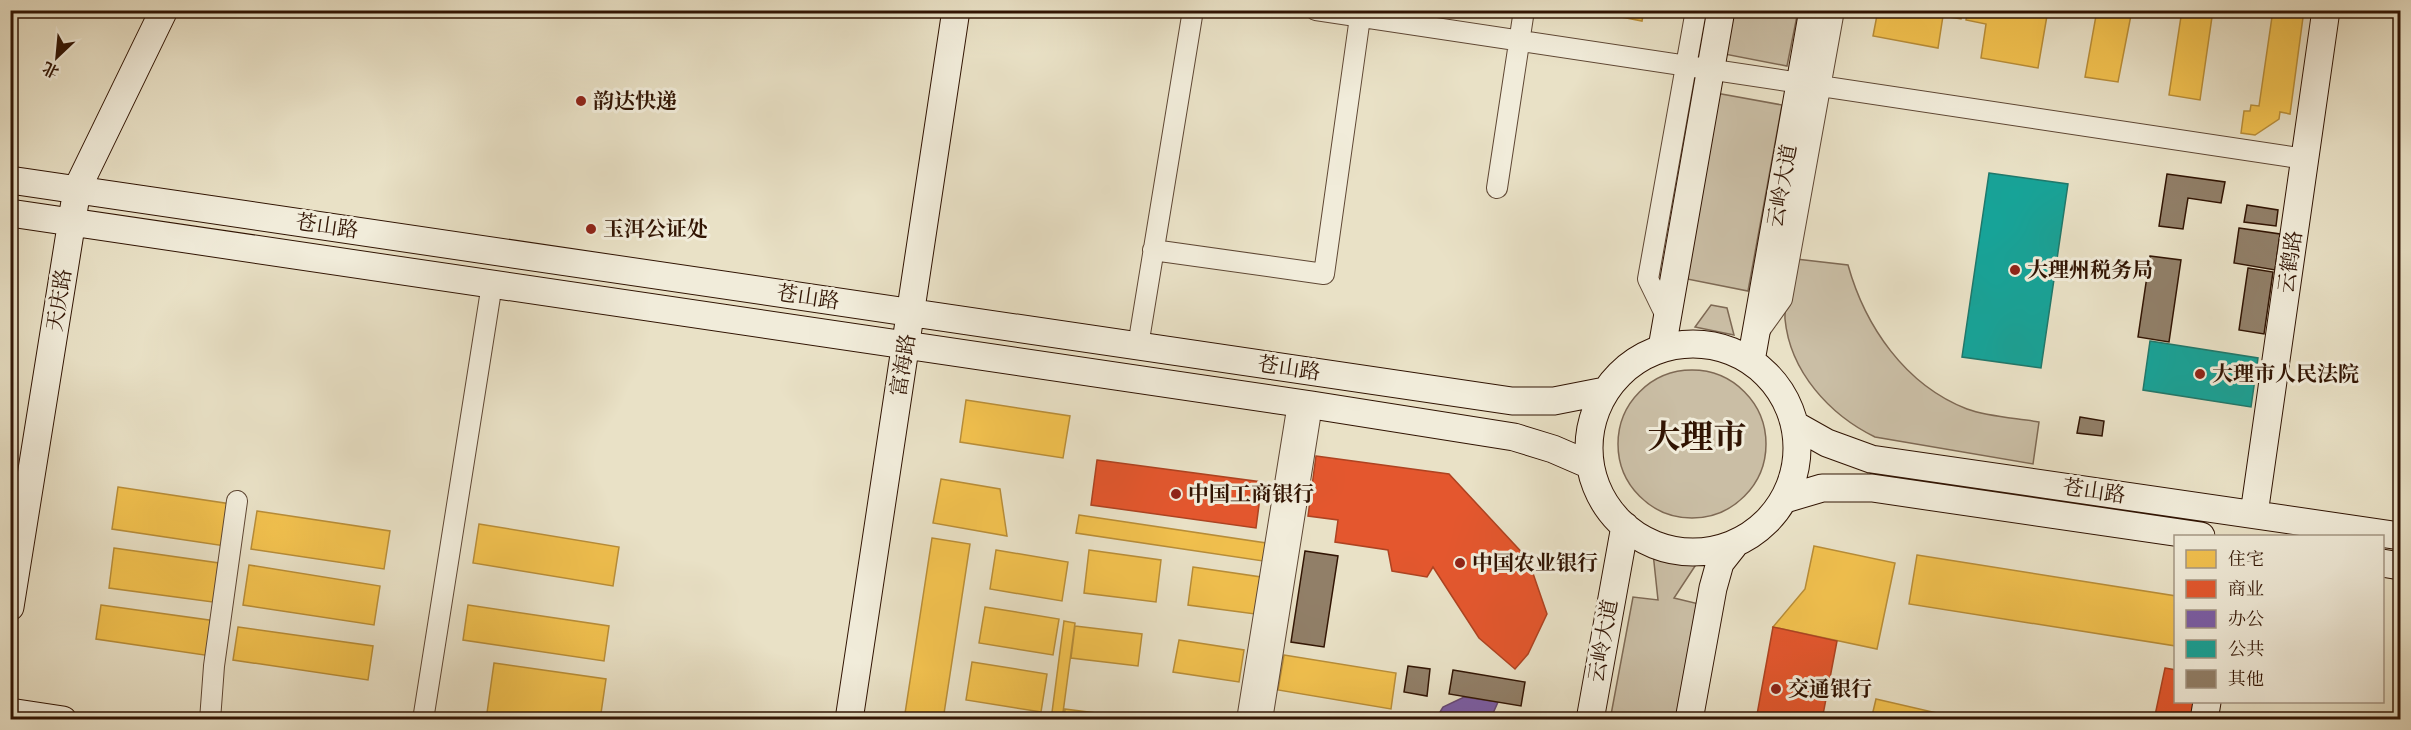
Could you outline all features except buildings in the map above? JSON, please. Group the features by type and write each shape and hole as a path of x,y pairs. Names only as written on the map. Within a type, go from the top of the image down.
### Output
{"main road":[{"name":"天庆路","path":"10,607 77,189 164,10"},
{"name":"富海路","path":"849,720 956,10"},
{"path":"1662,348 1699,67 1721,10"},
{"name":"云岭大道","path":"1753,348 1810,84 1813,10"},
{"name":"云鹤路","path":"2254,514 2326,10"},
{"name":"苍山路","path":"10,180 1512,401 1554,401 1605,391"},
{"name":"苍山路","path":"10,213 1305,404 1514,437 1553,449 1590,465"},
{"path":"1684,343 1708,344 1730,350 1753,348 1782,392 1795,425 1797,466 1785,500 1772,517 1755,532 1735,544 1717,550 1678,551 1650,542 1625,526 1604,503 1592,474 1589,434 1594,414 1605,391 1627,366 1644,355 1662,348 1684,343"},
{"name":"苍山路","path":"1795,425 1827,443 1871,459 2400,536"},
{"name":"苍山路","path":"1785,500 1822,488 1859,487 2187,535"},
{"name":"云岭大道","path":"1590,720 1625,526"},
{"path":"1689,720 1713,588 1720,563 1735,544"},
{"path":"2384,563 2400,566"},
{"path":"2204,720 2207,703"},
{"path":"10,712 63,720"}],"street":[{"path":"1138,346 1193,10"},
{"path":"1316,10 1361,14 1520,41 2305,159"},
{"path":"1497,188 1524,10"},
{"path":"1696,10 1699,67"},
{"path":"1810,84 1834,10"},
{"path":"1153,250 1324,274 1361,14"},
{"path":"423,720 492,284"},
{"path":"1247,720 1305,404"},
{"path":"1262,720 1305,404"},
{"path":"210,720 214,666 237,501"}],"shaded area":[{"path":"1721,11 1798,11 1787,66 1714,52"},
{"path":"1716,93 1782,105 1748,291 1682,278"},
{"path":"1796,259 1848,265 1855,288 1877,331 1907,369 1925,385 1945,398 1975,412 2039,422 2033,464 1875,437 1843,417 1815,390 1795,357 1788,338 1785,313"},
{"path":"1711,305 1727,308 1734,335 1695,327"},
{"path":"1692,370 1720,375 1745,391 1761,416 1766,444 1761,472 1745,497 1720,513 1692,518 1664,513 1639,497 1623,472 1618,444 1623,416 1639,391 1664,375"},
{"path":"1653,553 1699,560 1674,598 1699,604 1680,719 1610,720 1633,597 1658,600"}],"place":[{"name":"韵达快递","path":"581,101"},
{"name":"玉洱公证处","path":"591,229"},
{"name":"大理州税务局","path":"2015,270"},
{"name":"大理市人民法院","path":"2200,374"},
{"name":"中国工商银行","path":"1176,494"},
{"name":"中国农业银行","path":"1460,563"},
{"name":"交通银行","path":"1776,689"}],"district":[{"name":"大理市","path":"1697,436"}]}
